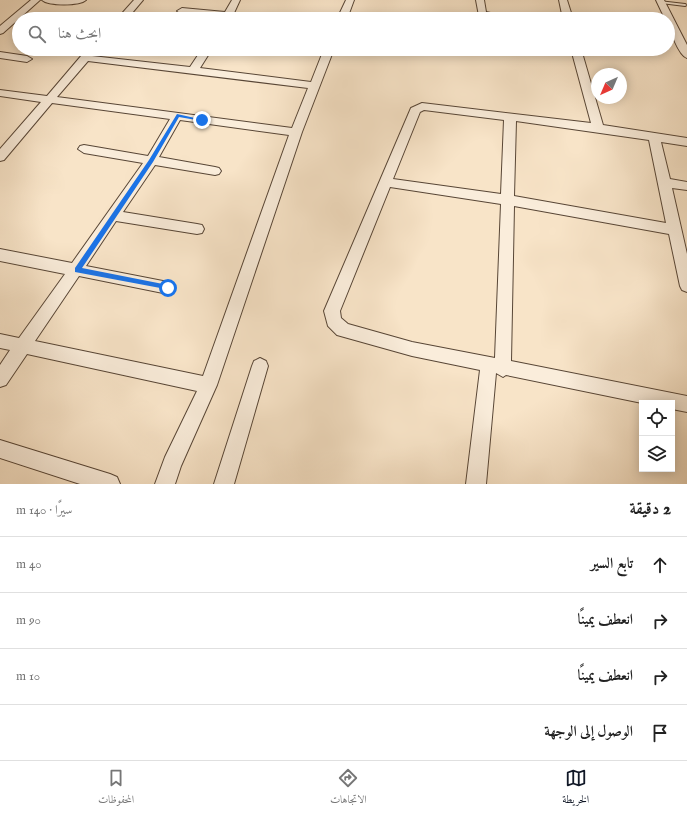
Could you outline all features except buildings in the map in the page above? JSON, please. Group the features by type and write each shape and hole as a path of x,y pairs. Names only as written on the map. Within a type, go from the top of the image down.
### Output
{"street":[{"path":"21,12 36,0"},
{"path":"46,0 75,2 82,0"},
{"path":"128,12 139,0"},
{"path":"230,12 236,0"},
{"path":"345,12 350,0"},
{"path":"480,0 482,12"},
{"path":"563,0 566,12"},
{"path":"660,1 667,12"},
{"path":"182,11 190,12"},
{"path":"2,28 12,20"},
{"path":"675,26 683,39 687,55"},
{"path":"0,56 27,59"},
{"path":"193,71 203,56"},
{"path":"165,484 172,464 208,386 296,132 313,85 326,56"},
{"path":"578,56 598,128"},
{"path":"0,157 85,58 313,85"},
{"path":"0,93 296,132"},
{"path":"687,142 598,128 422,106 417,107 332,312 334,321 343,330 406,347 496,367 687,404"},
{"path":"0,379 114,216 151,161 177,116"},
{"path":"476,484 496,367 508,200 510,117"},
{"path":"654,137 666,183 674,230 682,248 687,286"},
{"path":"84,150 215,171"},
{"path":"386,182 508,200 674,230"},
{"path":"666,183 687,186"},
{"path":"114,216 197,229"},
{"path":"0,256 168,288"},
{"path":"0,341 208,386"},
{"path":"224,484 260,366"},
{"path":"0,449 110,484"}],"lane":[{"path":"660,1 686,4"}],"route":[{"path":"168,288 77,270 151,161 177,116 202,120"}]}
